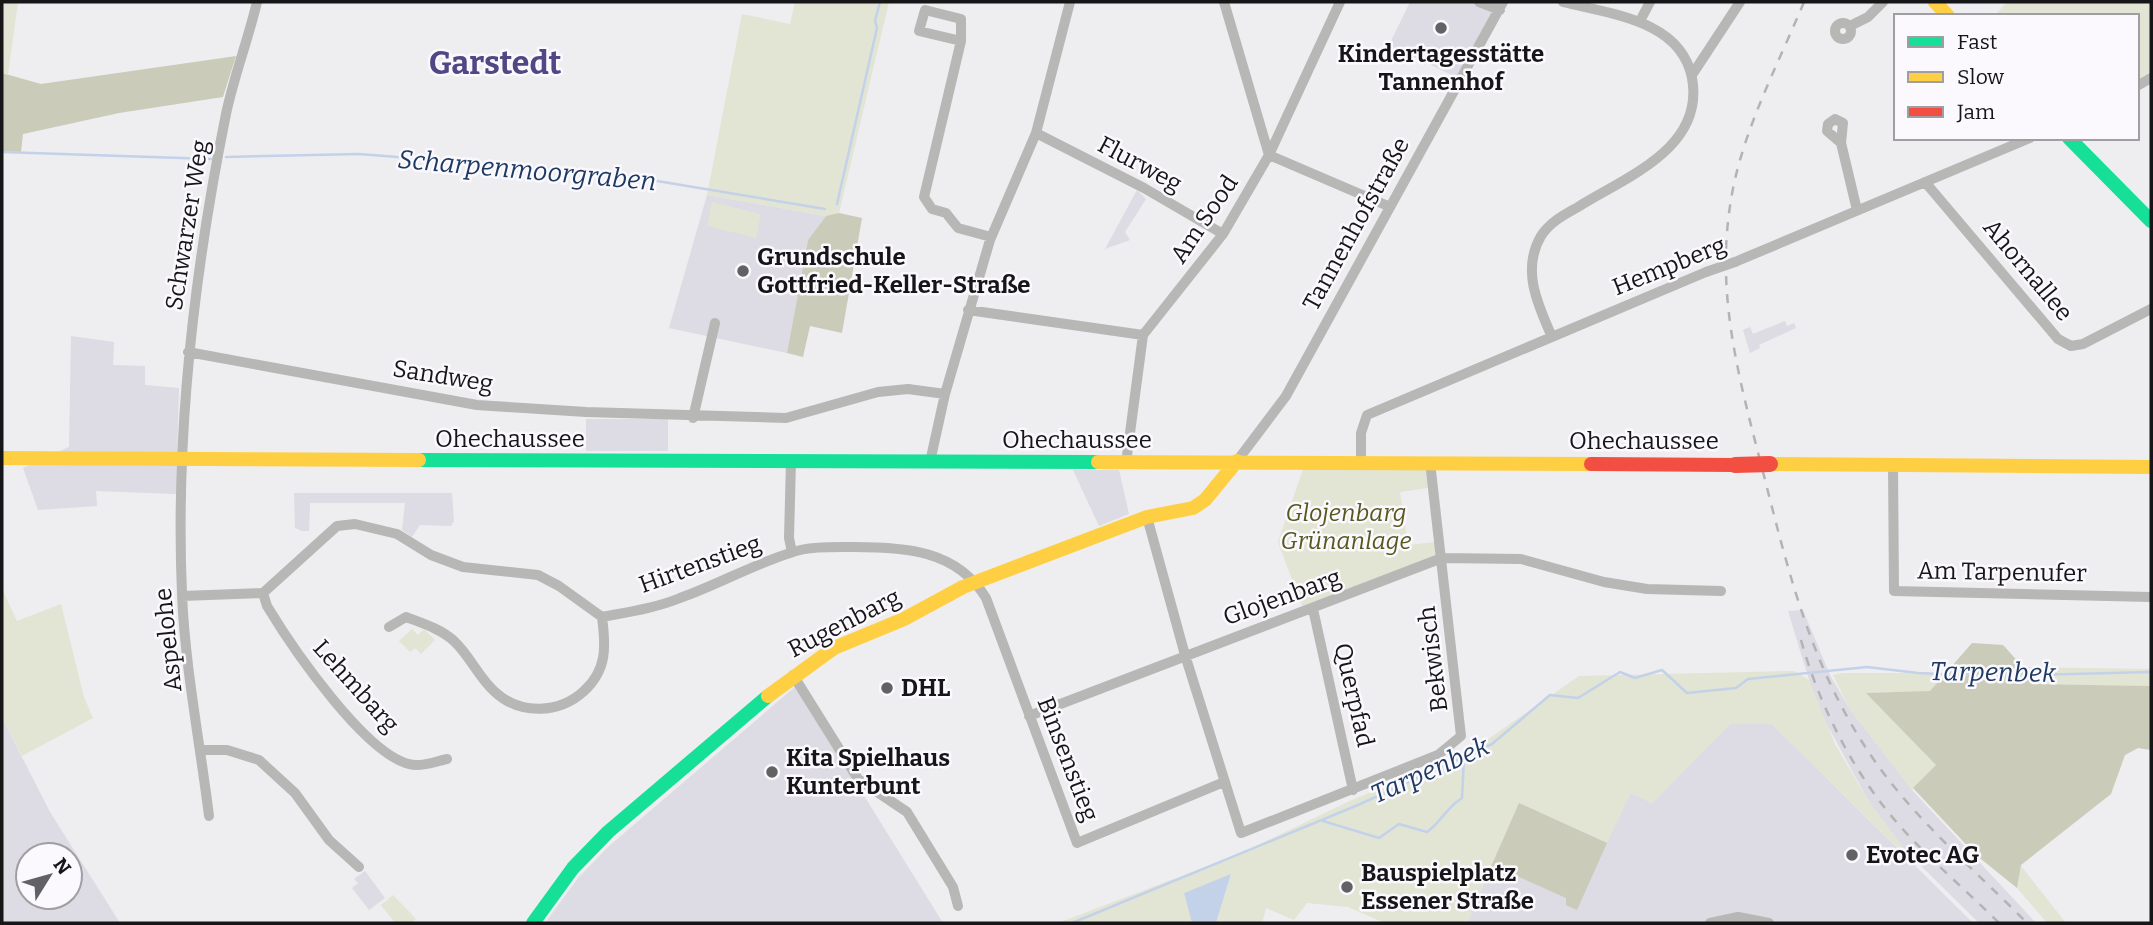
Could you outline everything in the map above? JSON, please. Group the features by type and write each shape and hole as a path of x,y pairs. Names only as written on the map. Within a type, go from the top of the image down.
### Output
{"main road":[{"path":"2070,140 2151,221"},
{"name":"Ohechaussee","path":"2,458 1126,463 1237,461 2151,467"},
{"name":"Rugenbarg","path":"533,923 573,868 608,832 793,675 834,649 977,582 1147,517 1180,512 1205,500 1237,461"}],"street":[{"name":"Schwarzer Weg","path":"183,459 188,352 227,111 257,2"},
{"path":"930,462 944,394 968,310 991,237 1035,133 1070,2"},
{"path":"1224,2 1269,155 1388,206"},
{"name":"Am Sood","path":"1143,335 1223,234 1269,155 1340,2"},
{"path":"1479,2 1501,6"},
{"path":"1563,2 1640,21 1670,40 1692,75"},
{"path":"1640,21 1650,2"},
{"path":"1552,337 1532,278 1531,266 1541,236 1562,216 1661,156 1676,142 1690,115 1692,75 1740,2"},
{"path":"1850,26 1868,17 1883,2"},
{"name":"Tannenhofstraße","path":"1237,461 1286,396 1388,206 1501,6"},
{"path":"961,41 919,31 925,10 961,19 961,41 924,197 932,209 946,213 958,228 991,237"},
{"name":"Flurweg","path":"1035,133 1144,188 1223,234"},
{"name":"Hempberg","path":"1361,462 1361,433 1367,415 2025,140"},
{"path":"1841,143 1857,210"},
{"name":"Ahornallee","path":"1925,182 2058,339 2071,346 2083,344 2151,309"},
{"path":"968,310 1143,335 1126,463"},
{"path":"693,418 715,323"},
{"name":"Sandweg","path":"188,352 477,405 693,418 786,418 878,392 908,389 944,394"},
{"name":"Aspelohe","path":"183,459 182,596 209,816"},
{"path":"790,461 789,538 792,552"},
{"name":"Bekwisch","path":"1224,782 1241,833 1438,755 1454,745 1461,736 1430,462"},
{"name":"Am Tarpenufer","path":"1893,465 1894,591 2151,597"},
{"path":"1147,517 1224,782"},
{"path":"182,596 263,593 337,526 355,524 397,534 431,555 463,567 538,575 559,586 602,617 606,645 603,663 593,683 553,708 535,710 514,704 495,692 454,640 406,617 389,627"},
{"name":"Hirtenstieg","path":"602,617 678,599 792,552 832,547 910,549 947,561 977,582"},
{"name":"Glojenbarg","path":"1030,716 1442,558 1521,559 1604,582 1647,589 1721,591"},
{"name":"Binsenstieg","path":"977,582 986,598 1077,843 1224,782"},
{"name":"Lehmbarg","path":"263,593 274,618 313,677 378,747 414,765 447,759"},
{"name":"Querpfad","path":"1313,609 1353,790"},
{"path":"793,675 858,779 907,812 953,887 958,906"},
{"path":"201,750 227,750 259,760 295,793 328,839 359,867"},
{"path":"1710,923 1738,916 1769,923"}],"shaded area":[{"name":"Kindertagesstätte Tannenhof","path":"1410,2 1471,2 1496,11 1456,77 1389,45"},
{"path":"1137,190 1146,199 1125,232 1130,240 1105,249"},
{"name":"Grundschule Gottfried-Keller-Straße","path":"707,195 826,216 808,240 787,353 669,328"},
{"path":"1785,321 1787,326 1794,323 1796,328 1759,345 1760,348 1750,353 1743,330 1750,327 1753,334"},
{"path":"71,336 114,342 113,365 145,366 145,385 179,388 176,494 96,491 97,506 38,510 23,468 69,447"},
{"path":"586,419 668,419 668,451 586,451"},
{"path":"1073,470 1119,470 1129,514 1099,526"},
{"path":"294,493 452,493 454,521 451,526 420,525 412,537 402,530 405,503 310,503 309,531 302,531 295,528"},
{"path":"1803,610 1830,675 1849,708 1912,790 2036,923 1979,923 1905,850 1869,802 1817,706 1788,611"},
{"path":"796,686 943,923 545,923 578,878 609,846"},
{"path":"2,718 50,812 68,841 14,841 14,911 84,911 84,866 120,923 2,923"},
{"path":"1730,724 1772,724 1973,923 1467,923 1519,803 1631,793 1652,803"},
{"path":"365,871 385,898 369,910 352,888 358,883 354,879"}],"green space":[{"path":"2,2 18,2 8,74 2,73"},
{"path":"795,2 889,2 839,213 826,216 707,195 742,14 790,24"},
{"path":"2007,2 2151,2 2151,74 2139,81 2139,14 1996,14"},
{"path":"236,56 223,97 119,113 23,134 21,152 2,151 2,73 41,84"},
{"path":"712,202 761,214 756,238 707,226"},
{"path":"839,213 862,218 842,333 810,326 803,357 787,353 808,240 826,216"},
{"name":"Glojenbarg Grünanlage","path":"1304,466 1425,467 1428,488 1400,492 1408,545 1436,542 1437,556 1302,606 1278,542"},
{"path":"2,589 17,621 61,604 84,697 93,718 22,756 2,718"},
{"path":"412,629 418,635 424,629 435,640 421,654 415,648 410,652 399,641"},
{"path":"1972,643 2003,645 2023,667 2031,684 2151,686 2151,750 2138,748 2125,755 2111,794 2021,865 2017,888 1976,855 1913,788 1936,765 1866,693 1930,691"},
{"path":"2023,667 2151,669 2151,686 2031,684"},
{"path":"1794,671 1809,680 1835,744 1869,802 1905,850 1903,853 1772,724 1730,724 1652,803 1631,793 1607,843 1519,803 1467,923 1385,923 1348,907 1307,903 1294,920 1266,908 1262,923 1216,923 1231,875 1184,893 1192,923 1058,923 1239,854 1352,800 1471,751 1579,676"},
{"path":"1944,673 1930,692 1867,693 1937,766 1912,790 1849,708 1833,675"},
{"path":"1519,803 1607,843 1577,910 1566,905 1566,898 1508,872 1486,878"},
{"path":"2021,866 2066,923 2047,923 2017,888"},
{"path":"393,895 416,919 411,923 395,923 381,905"}],"water":[{"path":"1231,874 1216,923 1192,923 1184,893"}],"waterway":[{"name":"Scharpenmoorgraben","path":"837,204 877,28 875,21 880,2"},
{"name":"Scharpenmoorgraben","path":"2,152 211,159"},
{"name":"Scharpenmoorgraben","path":"226,157 359,154 615,174 825,209"},
{"name":"Tarpenbek","path":"1072,923 1358,805 1492,744 1550,695 1578,698 1620,672 1635,678 1662,670 1687,693 1736,688 1748,679 1867,667 1918,673 1992,676 2151,672"},
{"path":"1323,821 1379,838 1399,824 1427,832 1462,798 1464,757"}],"railway":[{"path":"1804,2 1751,127 1730,206 1726,240 1728,307 1746,406 1782,547 1804,619 1833,689 1851,723 1872,757 1907,802 2027,923"},
{"path":"1801,640 1828,714 1867,784 1911,838 1999,923"}],"traffic: fast":[{"path":"2071,140 2151,221"},
{"path":"419,460 1098,462"},
{"path":"533,923 573,868 608,832 768,696"}],"traffic: slow":[{"path":"1935,2 1946,14"},
{"path":"2,458 419,460"},
{"path":"768,696 834,648 904,619 963,587 1147,517 1193,508 1205,500 1237,461"},
{"path":"1098,462 1591,464"},
{"path":"1770,464 2151,467"}],"traffic: jam":[{"path":"1591,464 1735,465"},
{"path":"1735,465 1770,464"}],"place":[{"name":"Kindertagesstätte Tannenhof","path":"1441,28"},
{"name":"Grundschule Gottfried-Keller-Straße","path":"743,271"},
{"name":"DHL","path":"887,688"},
{"name":"Kita Spielhaus Kunterbunt","path":"772,772"},
{"name":"Evotec AG","path":"1852,855"},
{"name":"Bauspielplatz Essener Straße","path":"1347,887"}],"district":[{"name":"Garstedt","path":"495,63"}]}
